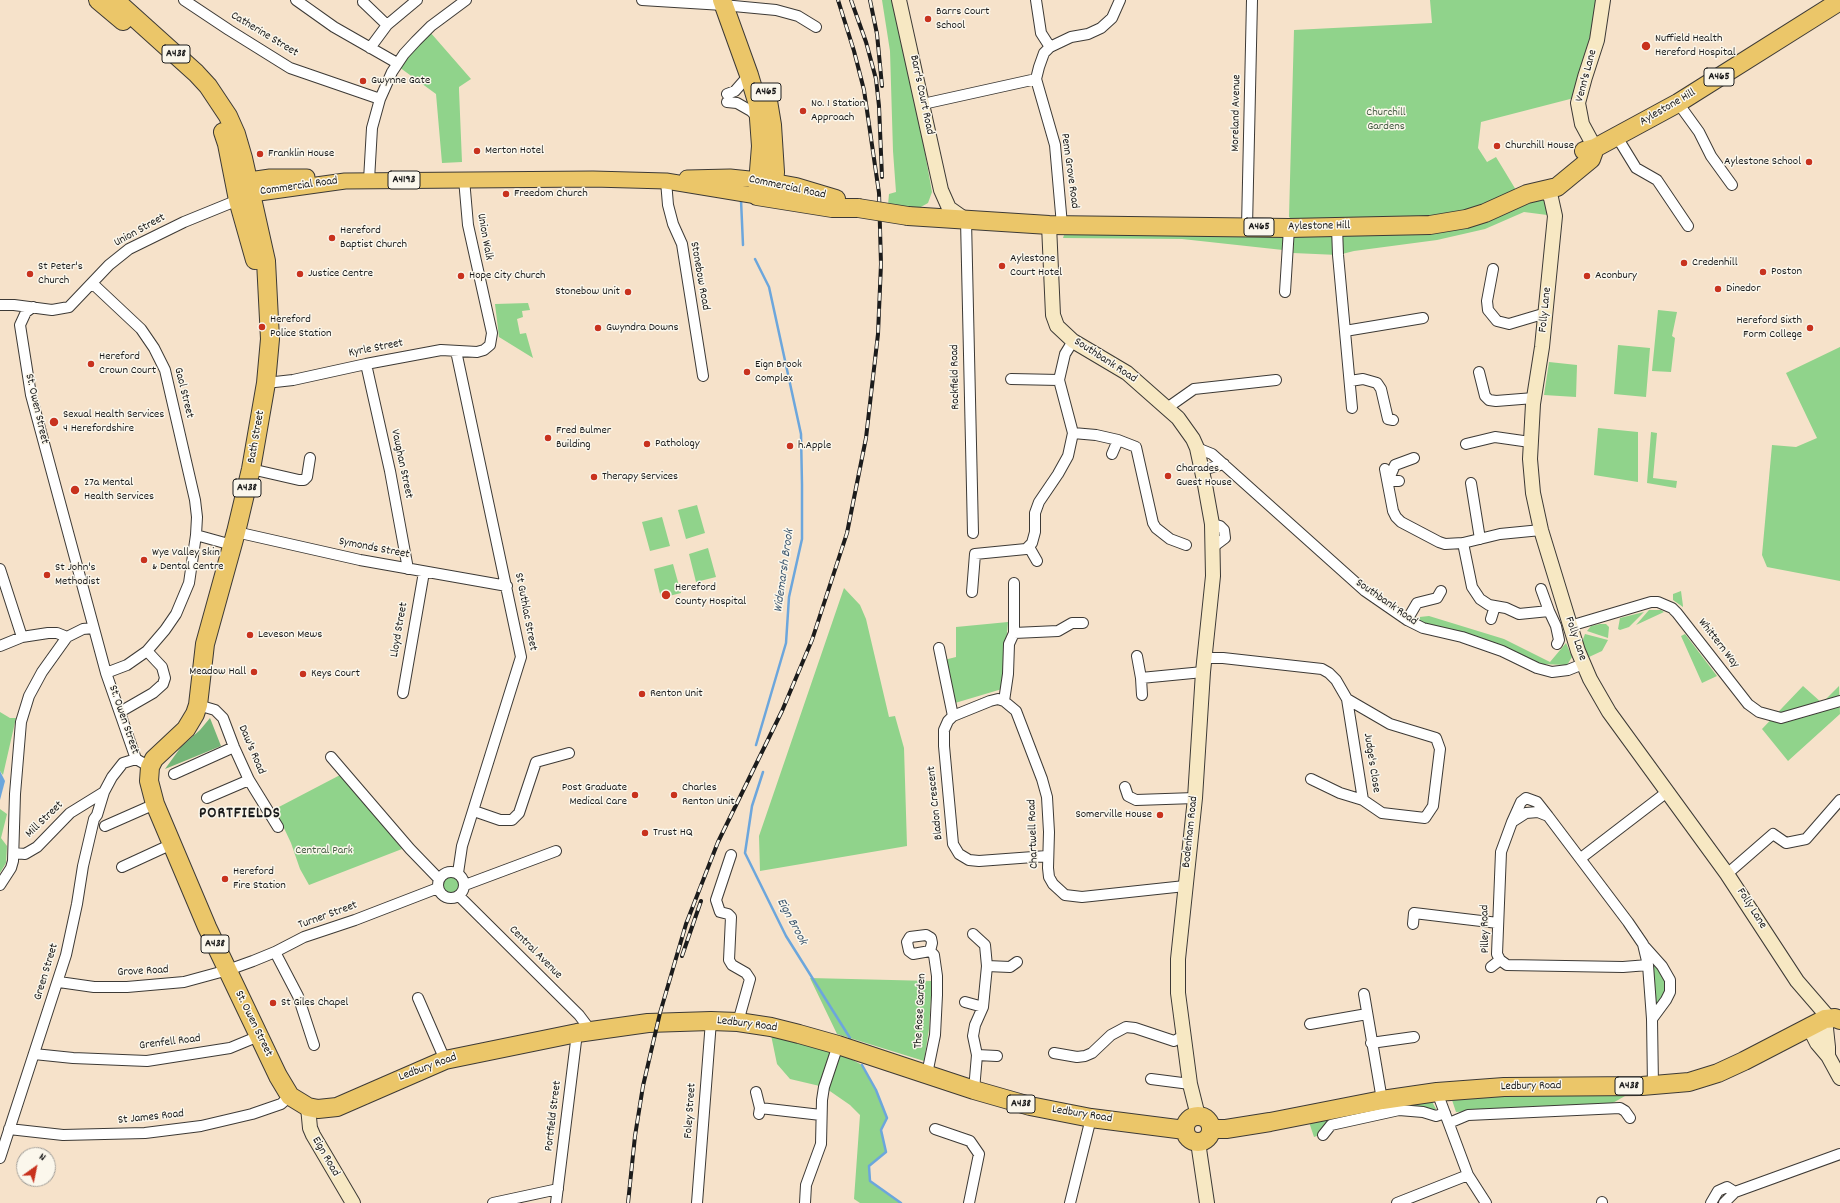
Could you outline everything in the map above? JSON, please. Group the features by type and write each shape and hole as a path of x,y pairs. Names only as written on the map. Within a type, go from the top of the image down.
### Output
{"highway":[{"name":"A438","path":"98,0 170,62 199,91 224,133 243,188"},
{"name":"A438","path":"115,0 186,63 208,86 228,116 236,134 243,188"},
{"name":"Aylestone Hill","path":"966,220 1056,226 1289,228 1423,225 1448,222 1485,213 1526,194 1546,189 1551,179 1585,151 1618,137 1678,103 1840,1"},
{"name":"A465","path":"728,3 758,105 766,189"},
{"name":"A465","path":"728,3 762,81 770,105 772,125 766,189"},
{"name":"Bath Street","path":"143,763 159,754 186,729 198,705 206,644 251,469 266,383 270,339 266,261 243,188"},
{"name":"Commercial Road","path":"766,189 832,208 858,208 908,216 966,220"},
{"name":"St. Owen Street","path":"143,763 155,804 207,927 259,1036 290,1096"},
{"name":"Ledbury Road","path":"1211,1129 1226,1129 1270,1122 1382,1100 1437,1092 1504,1087 1653,1086 1689,1082 1718,1073 1809,1027 1834,1018"},
{"name":"Ledbury Road","path":"308,1107 337,1107 445,1060 584,1032 648,1023 712,1020 771,1027 849,1049 974,1090 1030,1106 1091,1118 1185,1130"},
{"path":"290,1096 308,1107"},
{"path":"1198,1116 1207,1120 1211,1129 1210,1134 1206,1139 1198,1142 1189,1138 1185,1130 1188,1120 1198,1116"}],"main road":[{"name":"Commercial Road","path":"243,188 369,180 594,179 666,181 766,189"}],"street":[{"name":"Catherine Street","path":"184,0 236,35 290,68 380,99"},
{"path":"296,0 334,27 397,62"},
{"path":"370,48 387,25 417,0"},
{"path":"369,180 372,128 380,99 397,62 432,26 466,0"},
{"path":"642,0 728,3 787,12 798,16 816,27"},
{"name":"Barr's Court Road","path":"899,0 941,190 949,208 966,220"},
{"path":"1036,0 1041,33 1050,47"},
{"path":"922,104 1036,79 1044,54 1050,47 1071,37 1088,34 1101,28 1112,18 1120,0"},
{"name":"Moreland Avenue","path":"1247,227 1252,0"},
{"name":"Venn's Lane","path":"1595,148 1582,124 1578,104 1597,40 1603,0"},
{"path":"363,2 387,25"},
{"path":"749,75 727,98 751,111 759,120"},
{"name":"Penn Grove Road","path":"1036,79 1055,145 1056,226"},
{"path":"1678,103 1702,137 1711,156 1732,185"},
{"path":"1618,137 1636,168 1657,180 1688,226"},
{"name":"Union Walk","path":"464,179 468,225 492,333 490,345"},
{"name":"Stonebow Road","path":"666,181 668,205 673,224 682,244 703,376"},
{"name":"Union Street","path":"33,307 52,310 69,306 109,265 129,249 184,222 243,188"},
{"name":"Folly Lane","path":"1546,189 1551,198 1555,216 1546,313 1534,398 1530,442 1533,493 1540,530 1583,664 1609,712 1727,874 1797,981 1834,1018"},
{"name":"Barr's Court Road","path":"935,218 941,190"},
{"name":"Rockfield Road","path":"966,220 973,533"},
{"name":"Southbank Road","path":"1056,226 1053,315 1057,326 1073,340 1127,373 1168,408 1185,427 1197,448 1212,454 1224,464 1365,591 1407,620 1423,628 1462,637 1502,651 1537,668 1552,672 1568,670 1583,664"},
{"path":"1337,227 1338,254 1352,408"},
{"path":"1285,292 1289,228"},
{"path":"1493,269 1488,289 1488,306 1491,316 1497,322 1509,324 1546,313"},
{"name":"Gaol Street","path":"92,283 141,329 154,348 165,370 195,500 196,535 194,554 188,583 176,614 165,630 147,651 127,665 106,673"},
{"path":"0,305 33,307"},
{"name":"St. Owen Street","path":"33,307 26,312 20,325 31,395 106,673 120,712 143,763"},
{"path":"1345,331 1424,318"},
{"path":"1028,548 1035,532 1034,513 1038,502 1058,474 1068,456 1073,432 1059,380 1065,354 1073,340"},
{"name":"Kyrle Street","path":"266,383 293,380 441,350 477,352 484,350 490,345"},
{"name":"St Guthlac Street","path":"456,351 521,652 521,663 460,856 458,873"},
{"name":"Vaughan Street","path":"366,364 390,471 408,569"},
{"path":"1478,372 1485,396 1489,400 1496,401 1534,398"},
{"path":"1011,379 1059,380"},
{"path":"1350,381 1363,379 1377,383 1381,389 1388,419 1393,420"},
{"path":"1168,408 1194,389 1276,380"},
{"path":"1073,432 1096,434 1136,447 1153,523 1156,528 1170,539 1186,545"},
{"path":"1466,444 1495,437 1530,442"},
{"path":"1112,454 1118,440"},
{"name":"Bodenham Road","path":"1197,448 1212,524 1213,576 1205,658 1195,798 1178,959 1178,987 1190,1084 1198,1116"},
{"path":"251,469 304,480 307,477 310,458"},
{"path":"1388,481 1395,466 1414,458"},
{"path":"1202,470 1224,464"},
{"path":"1385,469 1393,511 1401,522 1439,542 1445,544 1463,543 1500,534 1540,530"},
{"path":"1388,481 1399,481"},
{"path":"1471,483 1480,539"},
{"name":"Symonds Street","path":"196,535 272,541 408,569 507,586"},
{"path":"1463,543 1472,587 1480,599 1489,605 1519,614 1549,611"},
{"path":"1028,548 1037,561"},
{"path":"972,592 975,554 1028,548"},
{"path":"0,569 22,637"},
{"name":"Lloyd Street","path":"403,693 424,572"},
{"path":"939,648 953,716 990,701 1004,701 1008,674 1008,644 1014,634 1014,583"},
{"path":"1541,589 1556,626 1559,640 1557,644"},
{"path":"1407,620 1417,603 1437,598 1441,591"},
{"name":"Whittern Way","path":"1570,626 1651,602 1658,602 1672,608 1677,613 1748,704 1759,712 1781,718 1840,701"},
{"path":"1490,619 1495,606"},
{"path":"1014,634 1058,631 1072,624 1083,623"},
{"path":"0,885 11,868 14,853 15,794 24,709 42,672 67,637 83,629 93,628"},
{"path":"0,646 22,637 52,632 67,637"},
{"path":"120,712 156,691 163,684 165,678 162,667 147,651"},
{"path":"1137,656 1142,695"},
{"name":"Judge's Close","path":"1205,658 1241,660 1246,667 1316,675 1322,669 1329,672 1336,680 1347,700 1363,800 1382,813 1425,818 1433,806 1440,748 1436,738 1390,724 1347,700"},
{"path":"1141,678 1204,672"},
{"name":"Chartwell Road","path":"1004,701 1016,711 1042,779 1047,797 1049,832 1047,856 1049,877 1058,890 1065,895 1082,897 1185,886"},
{"name":"Daw's Road","path":"198,705 215,710 220,714 226,724 234,747 249,780 278,827"},
{"name":"Bladon Crescent","path":"953,716 948,721 944,730 944,746 953,844 959,854 969,860 979,861 1047,856"},
{"path":"174,774 234,747"},
{"path":"474,811 500,820 512,820 516,818 536,762 568,753"},
{"path":"331,757 439,884 440,892 446,898 451,899 459,896 465,885 463,878 458,873 449,872 445,873 439,884"},
{"name":"Mill Street","path":"14,853 25,854 31,851 70,813 104,792 123,763 143,763"},
{"path":"207,798 249,780"},
{"path":"1311,780 1363,800"},
{"path":"1125,787 1128,796 1136,800 1195,798"},
{"name":"Green Street","path":"0,1158 59,982 70,943 83,866 94,819 97,815 104,792"},
{"path":"1581,858 1667,792"},
{"name":"Pilley Road","path":"1648,964 1623,967 1507,965 1500,960 1497,954 1501,852 1521,802 1526,798 1537,802 1581,858 1643,944 1662,966 1670,980 1670,992 1652,1019"},
{"path":"1727,874 1773,834 1786,843 1806,839 1840,800"},
{"path":"105,826 155,804"},
{"path":"80,806 90,810 94,819"},
{"path":"1512,822 1526,813 1538,812 1548,816"},
{"path":"122,867 172,844"},
{"path":"465,885 556,851"},
{"path":"731,855 716,900 720,912 728,914 731,917 729,960 732,965 746,973 750,979 738,1022"},
{"name":"Turner Street","path":"228,970 275,952 304,937 355,920 439,884"},
{"name":"Central Avenue","path":"459,896 579,1015 584,1032"},
{"path":"1413,924 1415,908 1498,923"},
{"path":"973,934 985,945 987,966 983,1007 975,1025 973,1036 977,1055 974,1090"},
{"name":"Pilley Road","path":"1643,944 1648,964 1652,1019 1653,1086"},
{"name":"The Rose Garden","path":"927,1074 935,1035 937,994 934,955 930,951"},
{"path":"275,952 298,996 314,1045"},
{"path":"1491,967 1500,960"},
{"path":"987,966 1010,967 1017,962"},
{"name":"Grove Road","path":"59,982 94,987 127,987 184,982 228,970"},
{"path":"1364,994 1371,1043 1382,1100"},
{"path":"418,998 445,1060"},
{"path":"965,1002 983,1007"},
{"path":"1310,1024 1367,1014"},
{"path":"1828,1056 1828,1047 1834,1018"},
{"name":"Foley Street","path":"697,1203 712,1020"},
{"path":"1054,1053 1077,1057 1085,1056 1092,1053 1114,1033 1126,1027 1135,1028 1174,1041 1183,1036"},
{"path":"1809,1027 1817,1043 1828,1056 1840,1078"},
{"name":"Portfield Street","path":"556,1203 584,1032"},
{"name":"Grenfell Road","path":"34,1054 73,1058 147,1061 230,1048 259,1036"},
{"path":"1371,1043 1414,1037"},
{"path":"805,1203 806,1184 821,1144 821,1115 824,1087 849,1049"},
{"path":"977,1055 997,1056"},
{"path":"1151,1079 1190,1084"},
{"path":"756,1092 760,1111 821,1115"},
{"path":"1437,1092 1468,1175 1486,1203"},
{"name":"St James Road","path":"9,1129 63,1134 145,1133 201,1126 252,1114 281,1104 290,1096"},
{"name":"Eign Road","path":"308,1107 310,1128 313,1136 353,1203"},
{"name":"Ledbury Road","path":"1449,1123 1468,1115 1620,1108 1625,1111 1630,1118"},
{"path":"1323,1135 1331,1125 1399,1110 1423,1112 1436,1116 1445,1113"},
{"path":"1070,1203 1091,1118"},
{"path":"935,1129 970,1141 979,1154 969,1203"},
{"path":"1198,1142 1207,1203"},
{"path":"1724,1203 1735,1192 1840,1154"},
{"path":"1397,1203 1468,1175"},
{"path":"1711,1203 1718,1191 1727,1187 1735,1192"},
{"path":"493,1203 558,1189"}],"green space":[{"path":"882,0 892,0 919,120 932,192 928,203 919,208 888,205 889,194 896,192 893,151 890,51"},
{"name":"Churchill Gardens","path":"1430,0 1596,0 1591,32 1574,98 1481,122 1478,148 1487,162 1496,157 1519,195 1446,218 1291,219 1289,217 1294,30 1432,23"},
{"path":"430,32 471,79 459,87 462,162 442,163 436,94 399,67"},
{"path":"1527,194 1545,199 1555,216 1524,212 1485,229 1437,240 1354,251 1338,255 1293,253 1294,236 1423,225"},
{"path":"1065,232 1284,234 1283,250 1182,239 1063,238"},
{"path":"528,303 530,310 522,311 523,317 517,319 520,334 526,333 533,358 499,337 495,304"},
{"path":"1658,310 1677,312 1672,336 1675,338 1671,372 1652,371"},
{"path":"1618,345 1650,348 1646,397 1614,394"},
{"path":"1840,347 1840,581 1767,567 1762,555 1772,445 1796,447 1817,438 1786,373"},
{"path":"1549,362 1577,365 1576,397 1544,395"},
{"path":"1598,428 1638,432 1638,482 1594,475"},
{"path":"1651,432 1657,433 1653,478 1677,481 1676,488 1647,483"},
{"path":"697,505 705,533 686,539 678,510"},
{"path":"662,517 670,546 650,551 642,522"},
{"path":"708,548 716,577 696,582 689,554"},
{"path":"673,564 681,593 661,598 654,569"},
{"path":"844,588 860,605 866,619 889,717 895,716 904,748 907,846 760,871 759,836"},
{"path":"1681,591 1683,607 1673,600 1673,594"},
{"path":"1649,610 1661,610 1664,612 1636,625"},
{"path":"1644,612 1629,627 1620,630 1618,629 1620,618"},
{"path":"1429,616 1504,639 1550,662 1566,643 1572,657 1567,665 1540,664 1410,618"},
{"path":"1008,622 1002,689 955,703 944,660 956,657 956,627"},
{"path":"1606,624 1609,627 1608,638 1587,631 1591,626"},
{"path":"1585,634 1608,640 1602,651 1589,657 1582,642"},
{"path":"1685,634 1717,676 1702,683 1681,636"},
{"path":"1803,686 1822,703 1839,686 1840,714 1788,761 1762,729"},
{"path":"0,712 10,718 16,718 3,775 0,771"},
{"path":"210,718 221,746 165,769 181,747 200,730"},
{"name":"Central Park","path":"342,774 402,849 309,885 300,869 291,843 275,809"},
{"path":"0,809 7,814 1,838 7,846 6,863 0,873"},
{"path":"451,872 460,876 464,885 460,894 451,898 442,894 438,885 442,876"},
{"path":"1646,956 1662,966 1670,992 1652,1019"},
{"path":"810,978 932,981 929,1029 924,1061 837,1034"},
{"path":"771,1035 843,1055 862,1065 876,1090 887,1118 881,1130 886,1152 870,1166 870,1181 901,1203 860,1203 854,1199 860,1115 850,1105 824,1087 790,1079 777,1064"},
{"path":"1632,1092 1611,1104 1456,1112 1452,1100 1485,1096"},
{"path":"1430,1098 1436,1109 1434,1111 1330,1123 1320,1135 1314,1137 1308,1119"}],"water":[{"path":"0,771 5,781 0,800"}],"waterway":[{"name":"Widemarsh Brook","path":"741,200 743,245"},
{"name":"Widemarsh Brook","path":"755,259 769,287 801,434 802,485 802,539 789,597 786,643 756,745"},
{"name":"Eign Brook","path":"763,772 752,806 745,853 786,936 850,1038"},
{"name":"Eign Brook","path":"862,1065 876,1090 887,1118 881,1130 886,1152 869,1166 870,1181 901,1203"}],"railway":[{"path":"628,1203 635,1136 643,1086 660,1013 686,924 718,842 782,711 812,640 847,533 866,438 878,334 881,264 879,193 864,90 854,51 838,0"},
{"path":"851,0 866,42 876,79 879,106 882,177"},
{"path":"870,0 877,34 882,86"},
{"path":"682,956 701,901"}],"place":[{"name":"Barrs Court School","path":"928,19"},
{"name":"Nuffield Health Hereford Hospital","path":"1646,46"},
{"name":"Gwynne Gate","path":"363,81"},
{"name":"No. 1 Station Approach","path":"803,111"},
{"name":"Churchill House","path":"1497,146"},
{"name":"Merton Hotel","path":"477,151"},
{"name":"Franklin House","path":"260,154"},
{"name":"Aylestone School","path":"1809,162"},
{"name":"Freedom Church","path":"506,194"},
{"name":"Hereford Baptist Church","path":"332,238"},
{"name":"Credenhill","path":"1684,263"},
{"name":"Aylestone Court Hotel","path":"1002,266"},
{"name":"Poston","path":"1763,272"},
{"name":"St Peter's Church","path":"30,274"},
{"name":"Justice Centre","path":"300,274"},
{"name":"Hope City Church","path":"461,276"},
{"name":"Aconbury","path":"1587,276"},
{"name":"Dinedor","path":"1718,289"},
{"name":"Stonebow Unit","path":"628,292"},
{"name":"Hereford Police Station","path":"262,327"},
{"name":"Gwyndra Downs","path":"598,328"},
{"name":"Hereford Sixth Form College","path":"1810,328"},
{"name":"Hereford Crown Court","path":"91,364"},
{"name":"Eign Brook Complex","path":"747,372"},
{"name":"Sexual Health Services 4 Herefordshire","path":"54,422"},
{"name":"Fred Bulmer Building","path":"548,438"},
{"name":"Pathology","path":"647,444"},
{"name":"h.Apple","path":"790,446"},
{"name":"Charades Guest House","path":"1168,476"},
{"name":"Therapy Services","path":"594,477"},
{"name":"27a Mental Health Services","path":"75,490"},
{"name":"Wye Valley Skin & Dental Centre","path":"144,560"},
{"name":"St John's Methodist","path":"47,575"},
{"name":"Hereford County Hospital","path":"666,595"},
{"name":"Leveson Mews","path":"250,635"},
{"name":"Meadow Hall","path":"254,672"},
{"name":"Keys Court","path":"303,674"},
{"name":"Renton Unit","path":"642,694"},
{"name":"Post Graduate Medical Care","path":"635,795"},
{"name":"Charles Renton Unit","path":"674,795"},
{"name":"Somerville House","path":"1160,815"},
{"name":"Trust HQ","path":"645,833"},
{"name":"Hereford Fire Station","path":"225,879"},
{"name":"St Giles Chapel","path":"273,1003"}],"district":[{"name":"PORTFIELDS","path":"240,815"}]}
